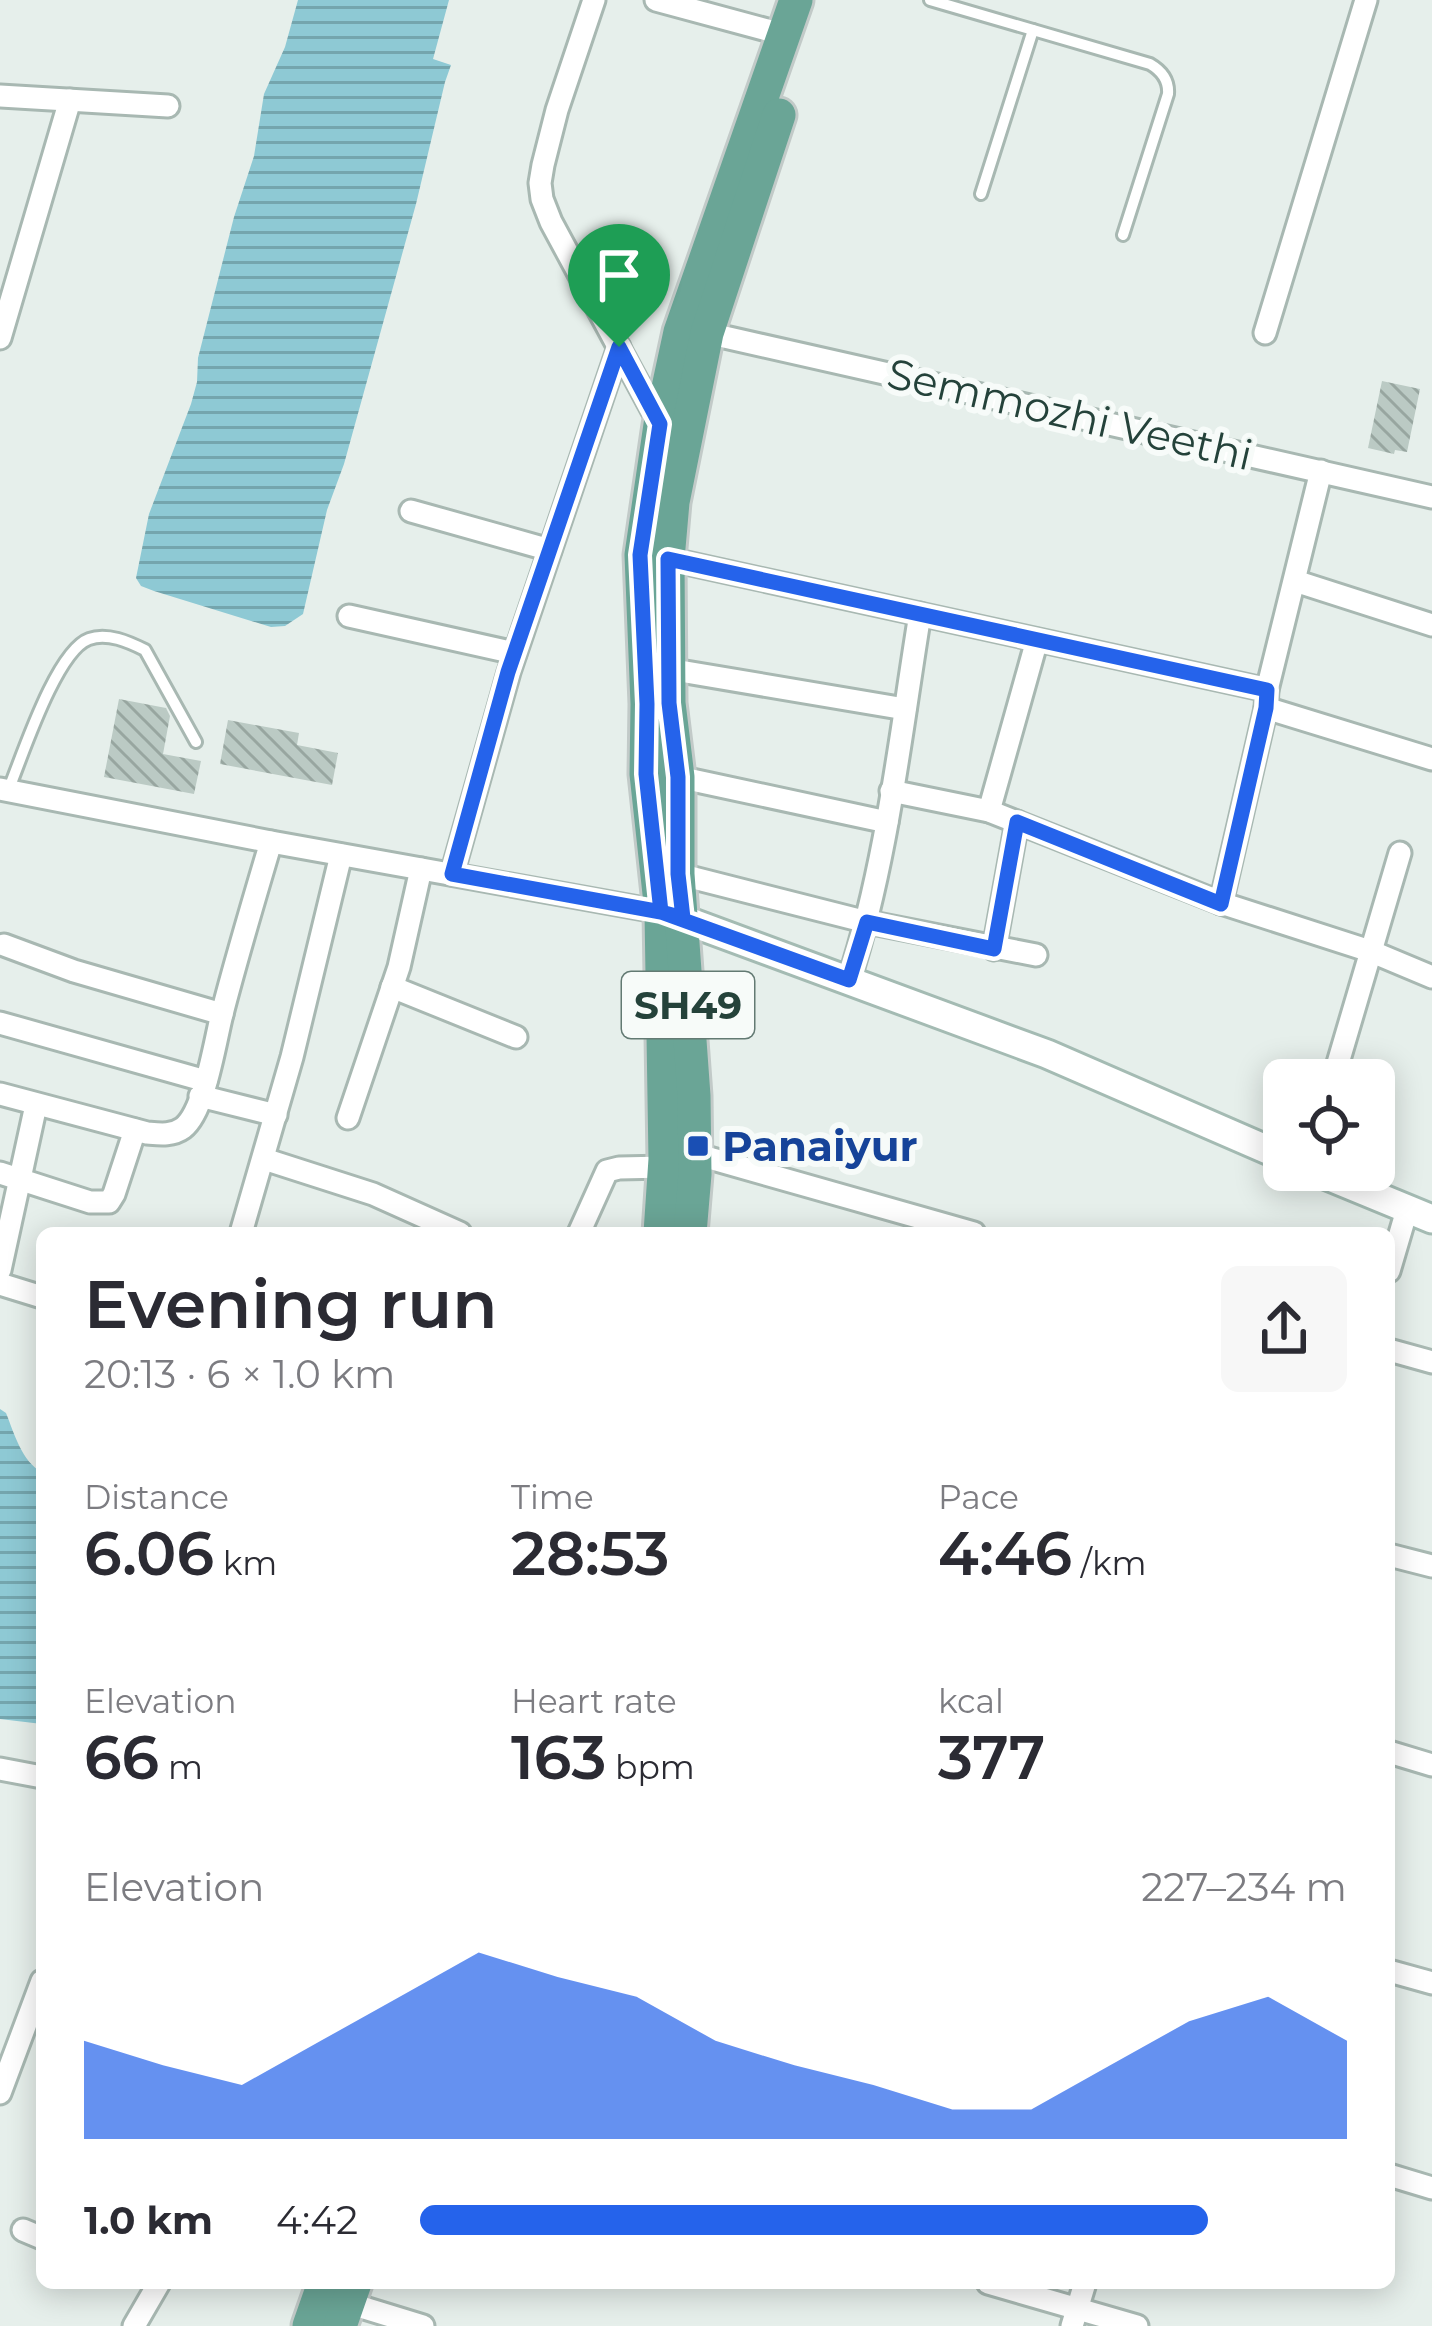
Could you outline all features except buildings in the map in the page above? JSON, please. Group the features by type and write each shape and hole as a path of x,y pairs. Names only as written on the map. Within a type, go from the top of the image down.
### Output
{"main road":[{"name":"SH49","path":"689,1227 680,1161 672,915 646,774 640,555 680,332 796,0"},
{"name":"SH49","path":"672,915 678,874 678,777 668,669 673,502 707,333 820,0"},
{"name":"SH49","path":"662,1227 680,1161"},
{"path":"309,2326 342,2299"}],"street":[{"path":"594,0 557,110 540,183 542,199 660,424"},
{"path":"656,0 702,6 782,34"},
{"path":"1265,333 1366,0"},
{"path":"0,96 168,106"},
{"path":"0,338 70,100"},
{"name":"Semmozhi Veethi","path":"707,333 1432,497"},
{"path":"452,874 515,653 619,347"},
{"path":"1221,904 1321,471"},
{"path":"411,511 550,550"},
{"path":"668,559 1036,640 1266,699 1432,759"},
{"path":"1295,581 1432,625"},
{"path":"849,980 867,922 887,822 920,614"},
{"path":"349,616 515,653"},
{"path":"989,812 1036,640"},
{"path":"668,669 905,709"},
{"path":"678,777 887,822"},
{"path":"4,790 672,915 1047,1054 1263,1148"},
{"path":"891,791 989,812 1221,904 1370,951 1432,976"},
{"path":"994,949 1017,822"},
{"path":"0,1094 135,1130 170,1134 181,1130 192,1118 203,1089 271,842"},
{"path":"1339,1059 1400,853"},
{"path":"243,1227 341,855"},
{"path":"348,1118 392,988 421,869"},
{"path":"678,874 867,922 1036,955"},
{"path":"4,945 74,971 222,1014"},
{"path":"392,988 516,1037"},
{"path":"0,1023 276,1115"},
{"path":"0,1270 9,1176 36,1105"},
{"path":"9,1176 90,1202 109,1202 135,1130"},
{"path":"264,1159 374,1195 446,1227"},
{"path":"582,1227 607,1171 680,1161 950,1227"},
{"path":"1363,1191 1420,1215 1395,1260"},
{"path":"0,1284 36,1295"},
{"path":"1395,1352 1432,1362"},
{"path":"1395,1557 1432,1567"},
{"path":"1395,1755 1432,1765"},
{"path":"0,1769 36,1776"},
{"path":"1395,1973 1432,1983"},
{"path":"0,2093 36,1997"},
{"path":"1395,2177 1432,2188"},
{"path":"134,2326 155,2289"},
{"path":"1003,2289 1075,2317 1137,2326"},
{"path":"342,2299 423,2326"}],"lane":[{"path":"930,0 1157,68 1166,80 1168,94 1123,235"},
{"path":"981,194 1033,30"},
{"path":"4,790 62,666 76,646 92,637 110,637 145,650 196,742"}],"water":[{"path":"298,0 449,0 433,59 451,65 344,464 327,510 303,614 285,626 271,627 154,591 136,578 149,514 197,382 198,358 254,156 264,94 285,47"},
{"path":"0,1409 36,1468 36,1723 0,1719"}],"place":[{"name":"Panaiyur","path":"698,1146"}],"route":[{"path":"619,347 508,672 452,874 661,912 849,980 867,922 994,949 1017,822 1221,904 1267,690 668,559 669,703 678,777 683,918 661,912 646,774 640,555 660,424 619,347"}]}
